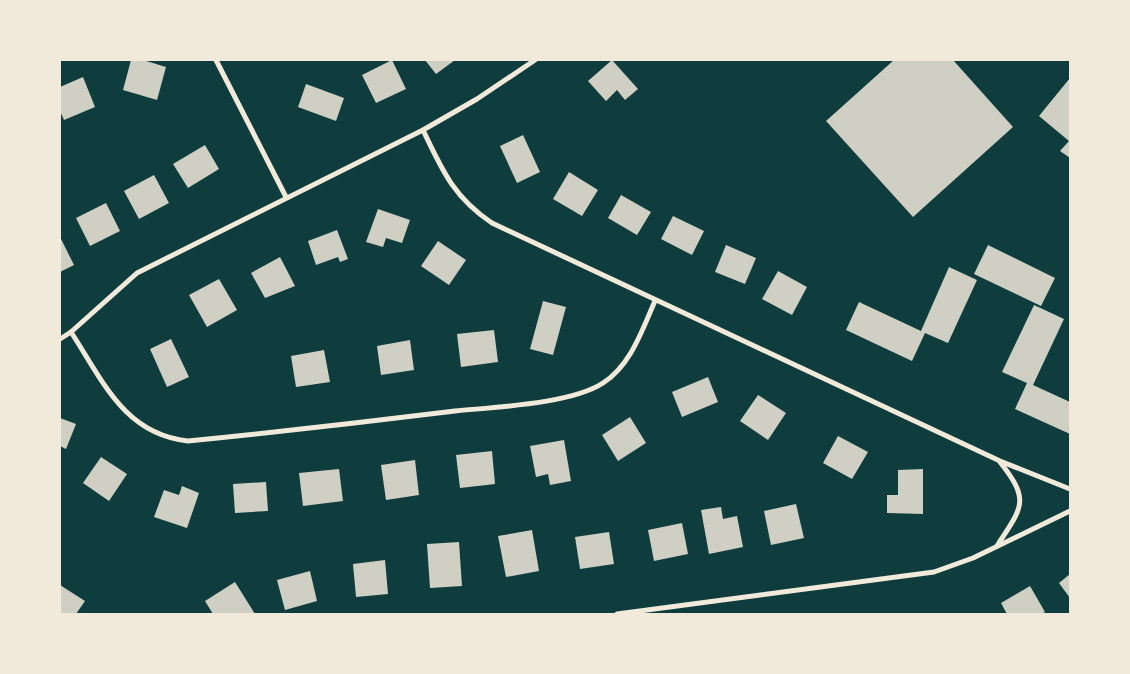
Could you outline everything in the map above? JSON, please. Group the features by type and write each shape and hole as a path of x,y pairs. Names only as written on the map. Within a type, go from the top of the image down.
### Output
{"street":[{"path":"216,60 286,197"},
{"path":"60,339 71,332 137,273 286,197 424,130 476,99 535,60"},
{"path":"424,130 450,184 462,200 477,214 530,242 1000,461 1070,489"},
{"path":"71,332 115,400 134,420 148,430 172,440 188,442 488,408 568,397 588,391 614,375 626,361 655,301"},
{"path":"997,546 1020,509 1017,483 1000,461"},
{"path":"617,614 934,572 973,558 1070,511"}],"building":[{"path":"131,60 143,60 166,67 157,100 123,90"},
{"path":"392,60 406,89 376,103 362,75"},
{"path":"425,60 455,60 436,74"},
{"path":"612,60 638,89 625,100 617,90 606,101 588,81"},
{"path":"894,60 953,60 1013,127 913,217 826,121"},
{"path":"83,77 95,107 64,120 60,111 60,87"},
{"path":"1070,78 1070,158 1060,151 1069,141 1039,116"},
{"path":"306,84 344,98 336,121 298,107"},
{"path":"523,135 540,172 517,183 500,146"},
{"path":"205,145 219,169 188,188 173,164"},
{"path":"569,172 598,190 582,216 553,199"},
{"path":"154,175 169,203 139,219 124,191"},
{"path":"621,195 651,212 637,235 608,218"},
{"path":"106,203 120,231 90,246 76,218"},
{"path":"378,209 410,220 402,243 386,238 383,247 366,242"},
{"path":"673,216 704,231 692,255 661,239"},
{"path":"337,230 348,259 340,262 338,257 316,265 308,241"},
{"path":"60,237 74,265 60,272"},
{"path":"438,241 466,260 449,285 421,266"},
{"path":"726,245 756,258 745,284 715,272"},
{"path":"988,245 1055,278 1041,306 974,274"},
{"path":"280,257 295,286 265,298 251,273"},
{"path":"949,267 977,280 948,343 925,333 912,361 846,330 859,302 921,331"},
{"path":"778,271 807,287 792,315 762,299"},
{"path":"219,279 237,310 207,327 189,295"},
{"path":"543,301 566,307 553,355 530,349"},
{"path":"1034,305 1064,319 1033,385 1070,402 1070,434 1015,409 1027,383 1002,372"},
{"path":"494,330 498,362 461,367 457,334"},
{"path":"171,339 189,377 167,387 150,349"},
{"path":"410,340 414,370 381,375 377,346"},
{"path":"324,350 330,382 296,387 291,356"},
{"path":"708,377 718,402 682,417 672,392"},
{"path":"758,395 786,413 768,440 740,421"},
{"path":"630,417 646,443 618,461 602,435"},
{"path":"60,418 76,424 66,449 60,446"},
{"path":"838,436 868,452 852,479 823,463"},
{"path":"564,440 571,481 550,485 548,474 536,477 530,446"},
{"path":"492,451 495,484 460,488 456,455"},
{"path":"101,457 127,474 109,501 83,483"},
{"path":"415,460 419,495 386,500 381,465"},
{"path":"339,469 343,501 303,506 299,473"},
{"path":"923,469 923,514 887,513 887,495 898,495 898,470"},
{"path":"266,482 268,511 235,513 233,484"},
{"path":"182,486 199,493 187,528 154,517 164,490 179,495"},
{"path":"796,504 804,538 771,545 764,511"},
{"path":"721,507 723,519 737,516 743,547 709,554 701,510"},
{"path":"682,523 688,554 654,561 648,530"},
{"path":"532,530 539,571 506,577 498,536"},
{"path":"609,532 614,564 580,569 575,537"},
{"path":"459,542 462,586 430,588 427,544"},
{"path":"385,560 388,594 356,597 353,564"},
{"path":"310,571 317,601 285,610 277,580"},
{"path":"1070,574 1070,598 1059,583"},
{"path":"235,582 255,614 213,614 205,601"},
{"path":"60,585 85,601 76,614 60,614"},
{"path":"1030,586 1045,612 1041,614 1007,614 1001,603"}]}
